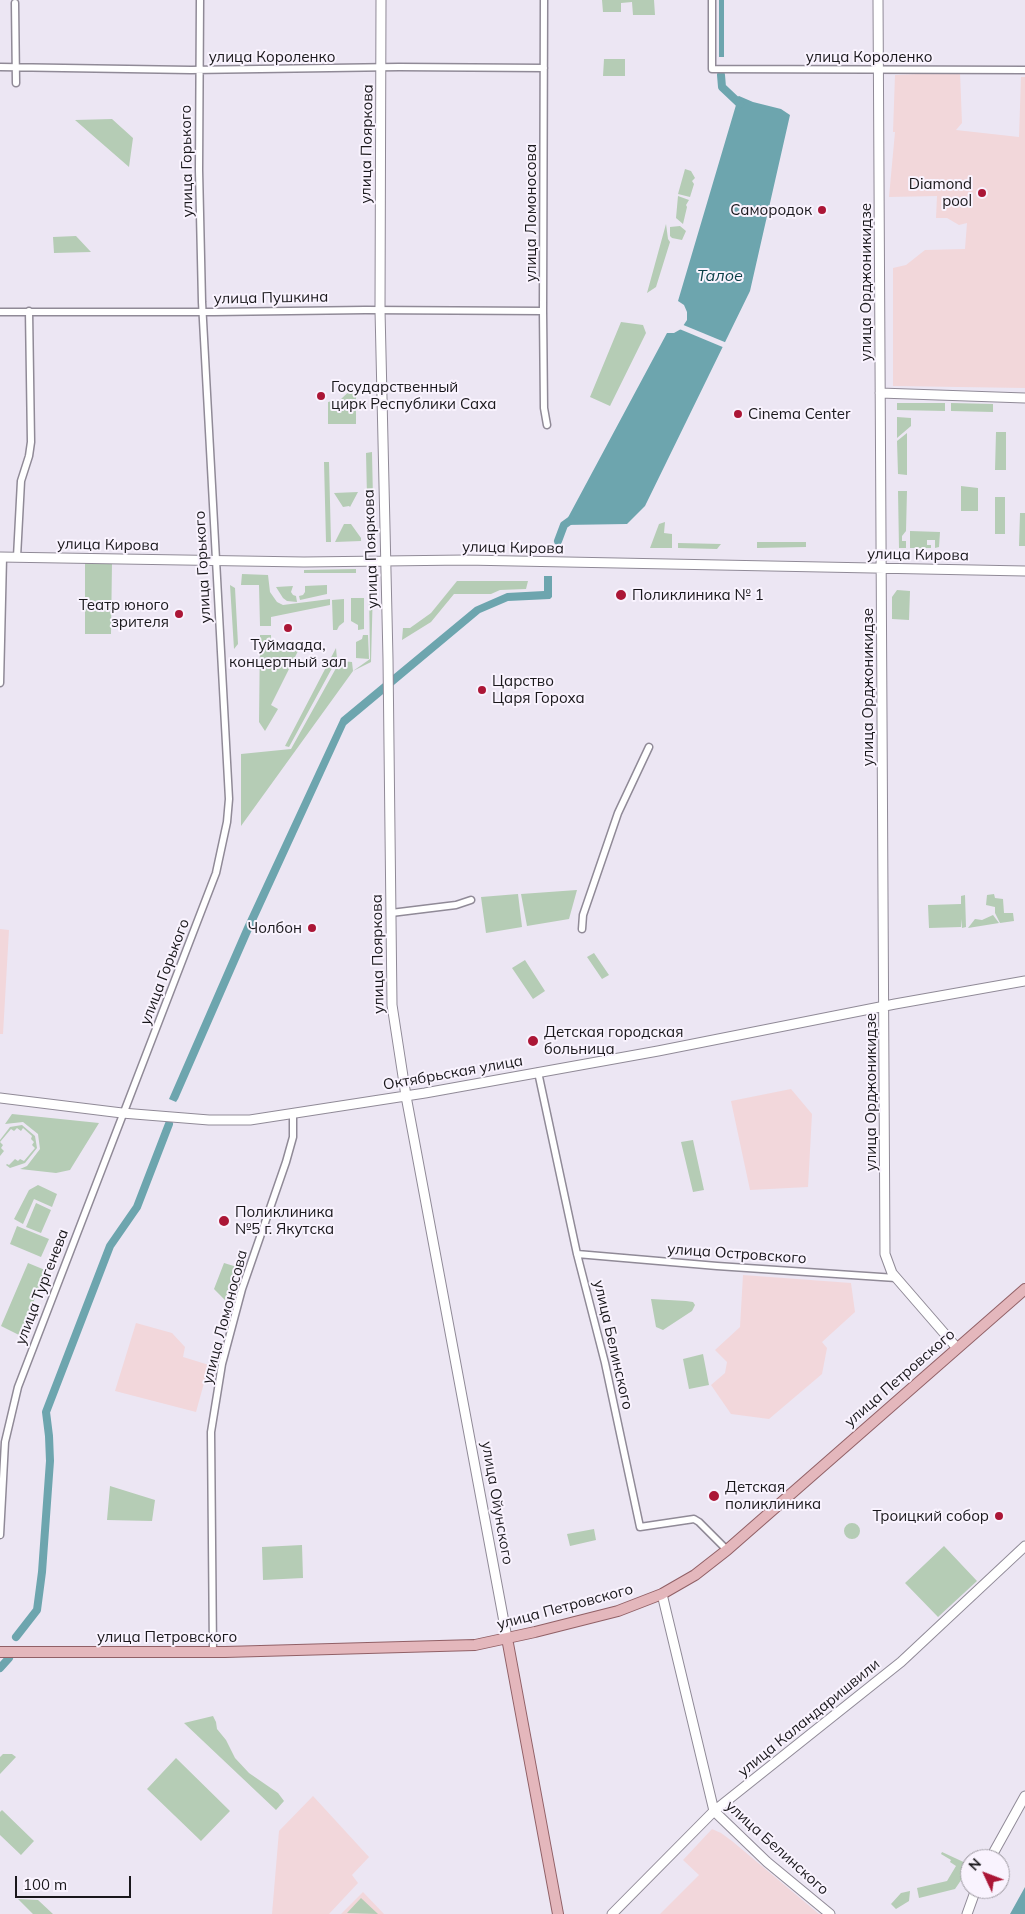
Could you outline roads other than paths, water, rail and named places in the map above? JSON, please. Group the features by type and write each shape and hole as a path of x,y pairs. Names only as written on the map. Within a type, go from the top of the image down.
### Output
{"main road":[{"name":"улица Петровского","path":"0,1652 213,1652 475,1645 618,1611 662,1594 695,1575 1025,1289"},
{"name":"улица Ойунского","path":"507,1638 558,1914"}],"street":[{"name":"улица Горького","path":"122,1113 152,1042 216,873 225,840 229,799 203,312 199,189 200,0"},
{"name":"улица Пояркова","path":"381,0 380,310 389,709 392,1005 406,1096"},
{"name":"улица Ломоносова","path":"544,0 543,311 544,408 547,425"},
{"name":"улица Короленко","path":"712,0 712,69 1025,70"},
{"name":"улица Орджоникидзе","path":"878,0 885,1254 890,1269 896,1278 956,1348"},
{"path":"16,3 16,83"},
{"name":"улица Короленко","path":"0,68 199,70 544,68"},
{"path":"17,557 21,481 29,456 31,442 29,311"},
{"name":"улица Пушкина","path":"0,312 543,311"},
{"path":"880,392 1025,398"},
{"path":"0,683 1,557"},
{"name":"улица Кирова","path":"1,557 304,562 386,560 1025,571"},
{"path":"582,929 583,915 618,813 649,747"},
{"path":"391,913 456,906 471,900"},
{"name":"Октябрьская улица","path":"0,1098 122,1113 209,1120 250,1120 406,1096 658,1051 884,1006 1025,981"},
{"name":"улица Белинского","path":"538,1072 577,1254 605,1363 640,1527 694,1519 700,1522 726,1550"},
{"name":"улица Ойунского","path":"406,1096 507,1638"},
{"name":"улица Тургенева","path":"0,1535 5,1442 18,1387 122,1113"},
{"name":"улица Ломоносова","path":"213,1652 211,1432 222,1364 242,1289 293,1138 293,1114"},
{"name":"улица Островского","path":"577,1254 896,1278"},
{"name":"улица Каландаришвили","path":"612,1914 714,1811 901,1662 1025,1546"},
{"name":"улица Белинского","path":"662,1594 714,1811 767,1862 830,1914"},
{"path":"996,1849 1025,1796"},
{"path":"967,1914 972,1899"}],"water":[{"path":"719,0 724,0 724,57 719,57"},
{"name":"Талое","path":"739,96 753,102 781,109 790,115 750,291 645,506 627,524 564,525 667,333 674,333 681,329 687,320 687,312 684,305 678,301 736,105 732,100"},
{"path":"544,576 552,576 552,597 550,599 508,601 480,613 346,725 251,932 178,1099 176,1102 169,1099 244,927 341,718 475,607 507,593 544,591"},
{"path":"1025,1887 1025,1914 1010,1914"}],"waterway":[{"path":"721,75 722,87 740,104"},
{"path":"558,541 564,525 571,520"},
{"path":"16,1637 37,1610 42,1572 50,1461 46,1412 110,1246 137,1207 169,1124"},
{"path":"0,1668 9,1658"}],"place":[{"name":"Diamond pool","path":"982,193"},
{"name":"Самородок","path":"822,210"},
{"name":"Государственный цирк Республики Саха","path":"321,396"},
{"name":"Cinema Center","path":"738,414"},
{"name":"Поликлиника № 1","path":"621,595"},
{"name":"Театр юного зрителя","path":"179,614"},
{"name":"Туймаада, концертный зал","path":"288,628"},
{"name":"Царство Царя Гороха","path":"482,690"},
{"name":"Чолбон","path":"312,928"},
{"name":"Детская городская больница","path":"533,1041"},
{"name":"Поликлиника №5 г. Якутска","path":"224,1221"},
{"name":"Детская поликлиника","path":"714,1496"},
{"name":"Троицкий собор","path":"999,1516"}]}
